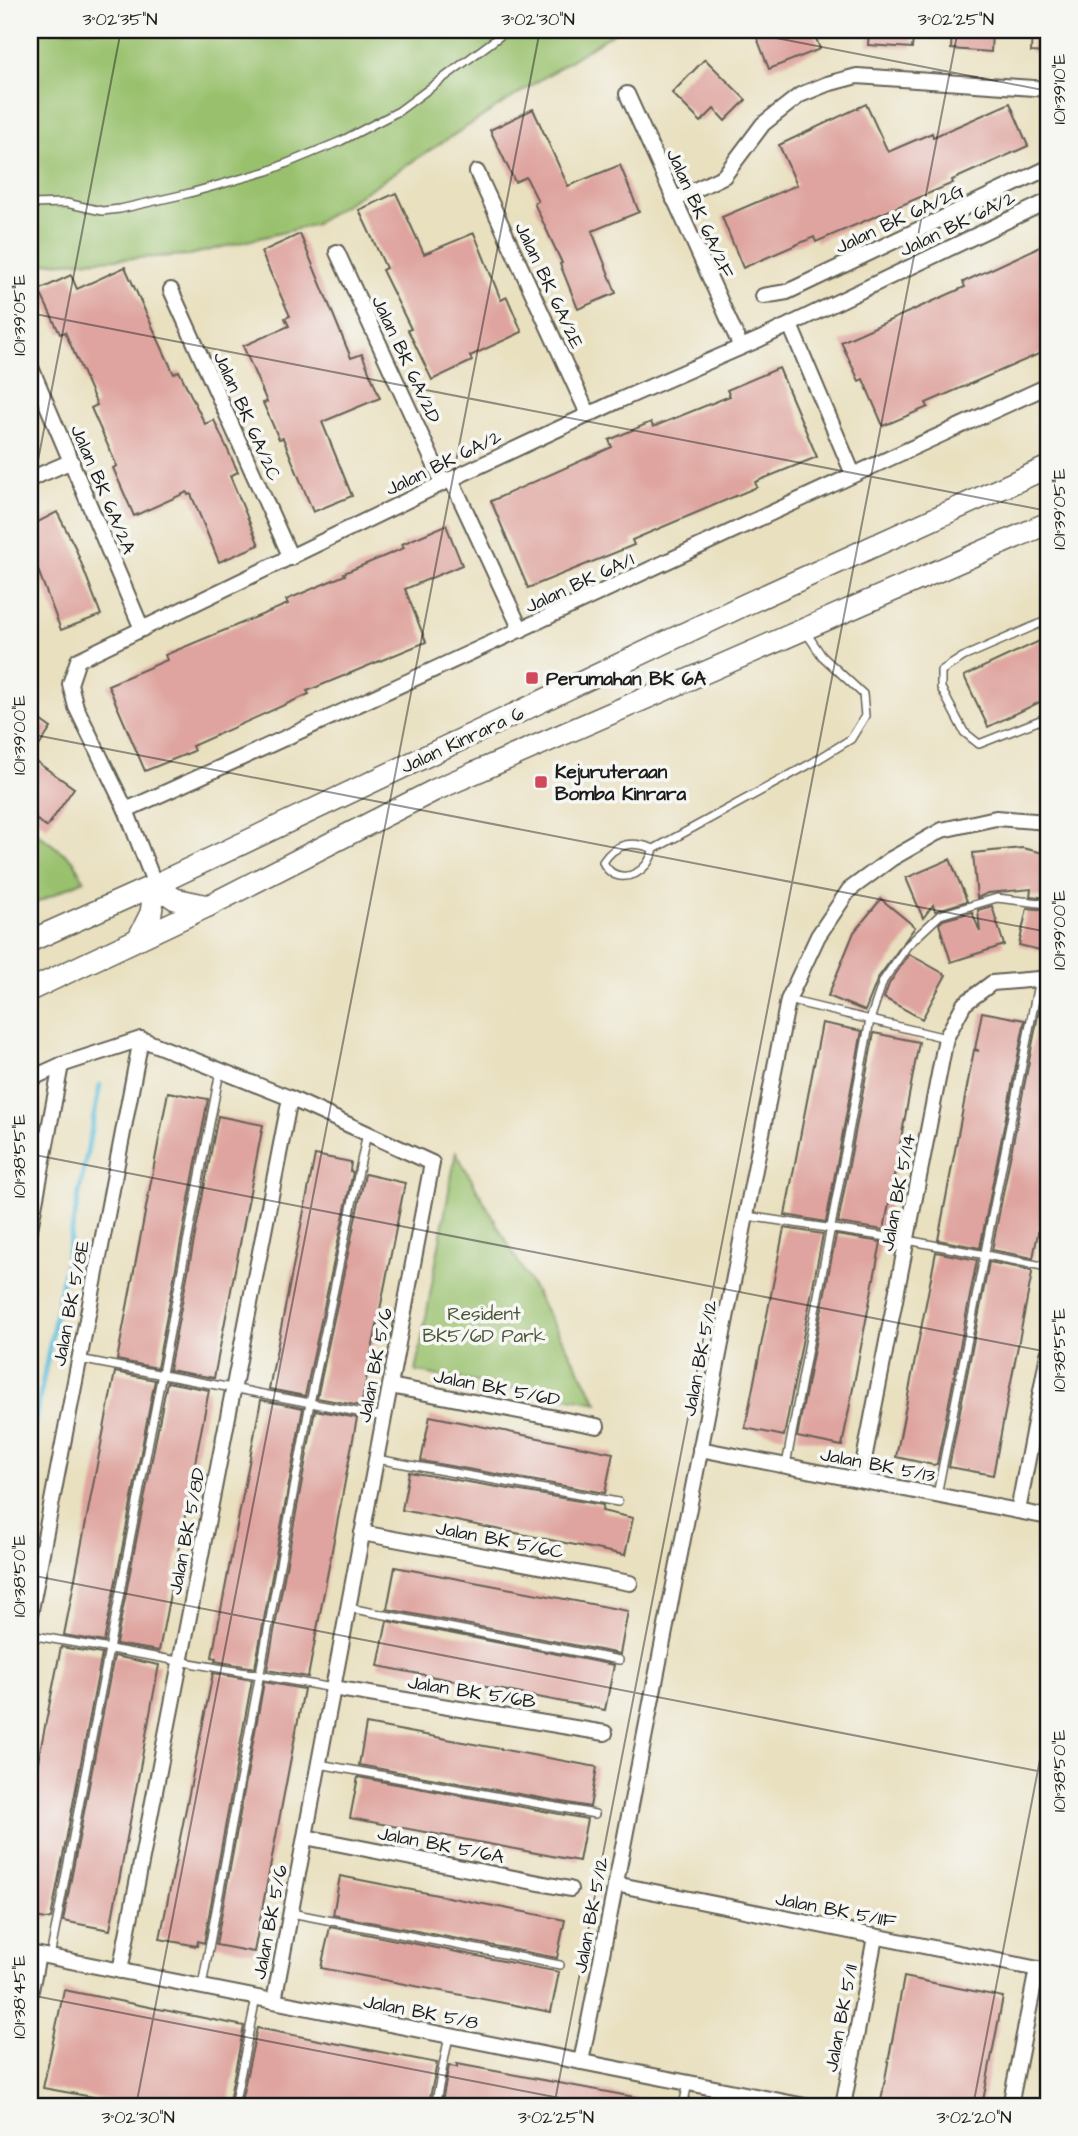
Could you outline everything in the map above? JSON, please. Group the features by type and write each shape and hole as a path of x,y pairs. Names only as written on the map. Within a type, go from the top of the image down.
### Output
{"main road":[{"name":"Jalan Kinrara 6","path":"30,941 730,611 1048,467"},
{"name":"Jalan Kinrara 6","path":"30,990 208,906 435,790 1048,523"},
{"path":"138,939 151,913 155,884 175,899 208,906"}],"street":[{"path":"674,200 724,176 763,124 800,95 844,78 857,76 1048,89"},
{"name":"Jalan BK 6A/2F","path":"627,94 741,348"},
{"name":"Jalan BK 6A/2G","path":"763,296 787,292 1048,168"},
{"name":"Jalan BK 6A/2E","path":"477,172 588,414"},
{"name":"Jalan BK 6A/2","path":"155,884 126,810 76,707 70,684 78,660 588,414 741,348 1048,201"},
{"name":"Jalan BK 6A/2D","path":"337,252 522,630"},
{"name":"Jalan BK 6A/2C","path":"171,290 290,558"},
{"path":"790,325 853,474"},
{"name":"Jalan BK 6A/2A","path":"30,365 142,629"},
{"name":"Jalan BK 6A/1","path":"126,810 1048,386"},
{"path":"30,479 72,461"},
{"name":"Jalan BK 5/12","path":"581,2062 788,1000 818,936 849,890 891,859 942,830 996,818 1048,822"},
{"name":"Jalan BK 5/14","path":"860,1480 946,1038 964,1004 992,983 1043,980"},
{"path":"30,1079 61,1065 141,1039"},
{"name":"Jalan BK 5/6","path":"141,1039 289,1098 432,1163 274,2001"},
{"name":"Jalan BK 5/8E","path":"30,1615 141,1039"},
{"path":"30,1229 61,1065"},
{"name":"Jalan BK 5/8D","path":"120,1971 289,1098"},
{"path":"1018,1511 1048,1354"},
{"name":"Jalan BK 5/6D","path":"390,1385 597,1426"},
{"name":"Jalan BK 5/13","path":"700,1449 1048,1517"},
{"name":"Jalan BK 5/6C","path":"362,1533 631,1583"},
{"name":"Jalan BK 5/6B","path":"333,1688 605,1732"},
{"name":"Jalan BK 5/6A","path":"305,1837 569,1889"},
{"name":"Jalan BK 5/11F","path":"615,1884 1043,1970"},
{"name":"Jalan BK 5/11","path":"843,2106 875,1937"},
{"path":"30,1995 39,1955"},
{"name":"Jalan BK 5/8","path":"39,1955 805,2106"},
{"path":"1010,2106 1043,1970"}],"lane":[{"path":"30,204 66,203 102,211 120,209 268,172 341,141 400,111 508,30"},
{"path":"1048,620 963,657 941,671 941,688 964,732 979,744 1048,717"},
{"path":"654,849 639,843 622,846 610,852 603,862 607,871 617,877 632,876 647,864 654,849 812,764 851,739 865,716 863,694 822,656 804,631"},
{"path":"785,1466 870,1020 883,981 907,946 940,915 997,898 1048,904"},
{"path":"937,1495 983,1254 1043,980"},
{"path":"788,1000 946,1038"},
{"path":"39,1955 110,1649 220,1071"},
{"path":"202,1987 310,1403 367,1133"},
{"path":"747,1216 907,1240 1048,1267"},
{"path":"79,1359 384,1417"},
{"path":"376,1460 618,1502"},
{"path":"348,1608 619,1660"},
{"path":"30,1635 333,1688"},
{"path":"318,1764 595,1814"},
{"path":"290,1913 560,1965"},
{"path":"234,2106 256,1998"},
{"path":"435,2106 449,2036"},
{"path":"683,2106 688,2083"}],"green space":[{"path":"30,30 618,30 313,225 190,255 46,263 30,269"},
{"path":"30,828 73,860 84,880 30,906"},
{"name":"Resident BK5/6D Park","path":"456,1152 598,1403 416,1372"}],"building":[{"path":"754,30 813,30 820,49 769,69"},
{"path":"869,30 914,30 912,48 868,45"},
{"path":"952,30 992,30 991,52 951,49"},
{"path":"1032,30 1048,30 1048,53 1031,52"},
{"path":"705,59 746,100 725,121 714,109 701,122 672,93"},
{"path":"1010,103 1028,146 952,180 953,183 816,242 814,237 743,268 722,217 797,185 779,145 866,104 888,152 932,133 933,137"},
{"path":"533,109 568,186 620,165 639,212 592,231 616,293 578,309 560,264 562,263 534,203 538,201 526,177 515,182 490,130"},
{"path":"396,193 424,254 474,233 501,300 507,297 522,332 470,356 472,361 432,380 382,270 386,268 359,210"},
{"path":"300,234 351,358 362,354 380,398 322,422 352,496 313,512 283,438 279,439 263,403 267,402 243,346 289,326 285,318 290,316 261,252"},
{"path":"1048,243 1048,350 926,403 928,407 883,426 863,379 859,381 841,342 965,287 963,282"},
{"path":"125,267 174,374 179,371 205,424 214,420 238,472 230,476 259,545 219,562 191,494 188,495 187,492 134,516 113,468 117,466 91,408 97,405 65,332 60,334 39,290 71,275 77,289"},
{"path":"779,368 817,457 755,482 757,487 632,540 634,545 528,588 491,501 612,447 609,440 651,422 653,427 730,396 727,390"},
{"path":"57,512 75,547 101,615 61,630 36,565 30,568 30,526"},
{"path":"446,525 462,565 405,589 426,642 307,691 309,694 192,746 194,751 145,771 108,685 167,660 165,655 288,604 286,600 404,548 402,544"},
{"path":"1048,637 1048,698 988,727 964,676"},
{"path":"30,713 51,728 31,758 74,788 47,827 30,815"},
{"path":"1022,848 1048,854 1048,898 1030,896 1031,889 988,893 977,898 973,853"},
{"path":"950,859 967,901 935,911 933,905 923,918 906,878"},
{"path":"881,899 915,927 878,978 865,1011 828,996 854,932"},
{"path":"992,906 1004,945 951,962 939,924 943,920 972,912 980,932 978,910"},
{"path":"1027,908 1048,910 1048,952 1019,945"},
{"path":"909,954 946,975 922,1019 884,998 889,984"},
{"path":"1043,990 1048,990 1048,1183 1033,1258 992,1250"},
{"path":"982,1012 1025,1020 980,1248 938,1240 974,1050 979,1051 975,1049"},
{"path":"822,1023 862,1031 826,1222 785,1215"},
{"path":"874,1033 919,1042 884,1230 838,1223"},
{"path":"168,1092 208,1099 157,1368 117,1360"},
{"path":"218,1116 263,1125 214,1378 169,1370"},
{"path":"315,1155 351,1162 350,1171 353,1172 305,1396 269,1389"},
{"path":"365,1174 405,1183 361,1406 317,1398"},
{"path":"784,1228 823,1234 784,1436 745,1428"},
{"path":"836,1235 881,1242 842,1446 797,1437"},
{"path":"936,1252 977,1260 937,1464 933,1465 896,1457"},
{"path":"989,1262 1031,1270 1032,1273 993,1475 949,1467"},
{"path":"115,1372 155,1380 104,1642 64,1635"},
{"path":"167,1382 209,1390 159,1651 116,1644"},
{"path":"261,1400 303,1408 255,1668 215,1661 216,1658 212,1657"},
{"path":"315,1410 357,1418 308,1677 267,1670"},
{"path":"430,1416 613,1453 605,1493 421,1461"},
{"path":"409,1472 603,1505 602,1511 633,1518 625,1555 402,1510"},
{"path":"395,1567 628,1611 620,1654 387,1609"},
{"path":"387,1621 614,1665 605,1710 378,1666"},
{"path":"61,1647 102,1654 51,1918 46,1919 30,1916 30,1801"},
{"path":"114,1656 159,1665 110,1930 63,1921"},
{"path":"213,1673 252,1680 204,1943 198,1941 197,1946 160,1939"},
{"path":"264,1682 304,1689 254,1952 216,1945"},
{"path":"366,1724 597,1767 590,1807 359,1765"},
{"path":"358,1777 587,1819 579,1861 350,1818"},
{"path":"340,1876 565,1920 557,1958 333,1915"},
{"path":"330,1927 559,1972 551,2012 321,1968"},
{"path":"904,1977 1003,1997 982,2106 880,2106"},
{"path":"64,1990 244,2026 228,2106 142,2106 43,2088"},
{"path":"257,2028 437,2063 429,2103 421,2102 420,2106 240,2106"},
{"path":"457,2064 645,2099 645,2106 441,2106 449,2066 457,2067"}],"waterway":[{"path":"30,1448 100,1085"}],"place":[{"name":"Perumahan BK 6A","path":"532,678"},
{"name":"Kejuruteraan Bomba Kinrara","path":"541,782"}]}
